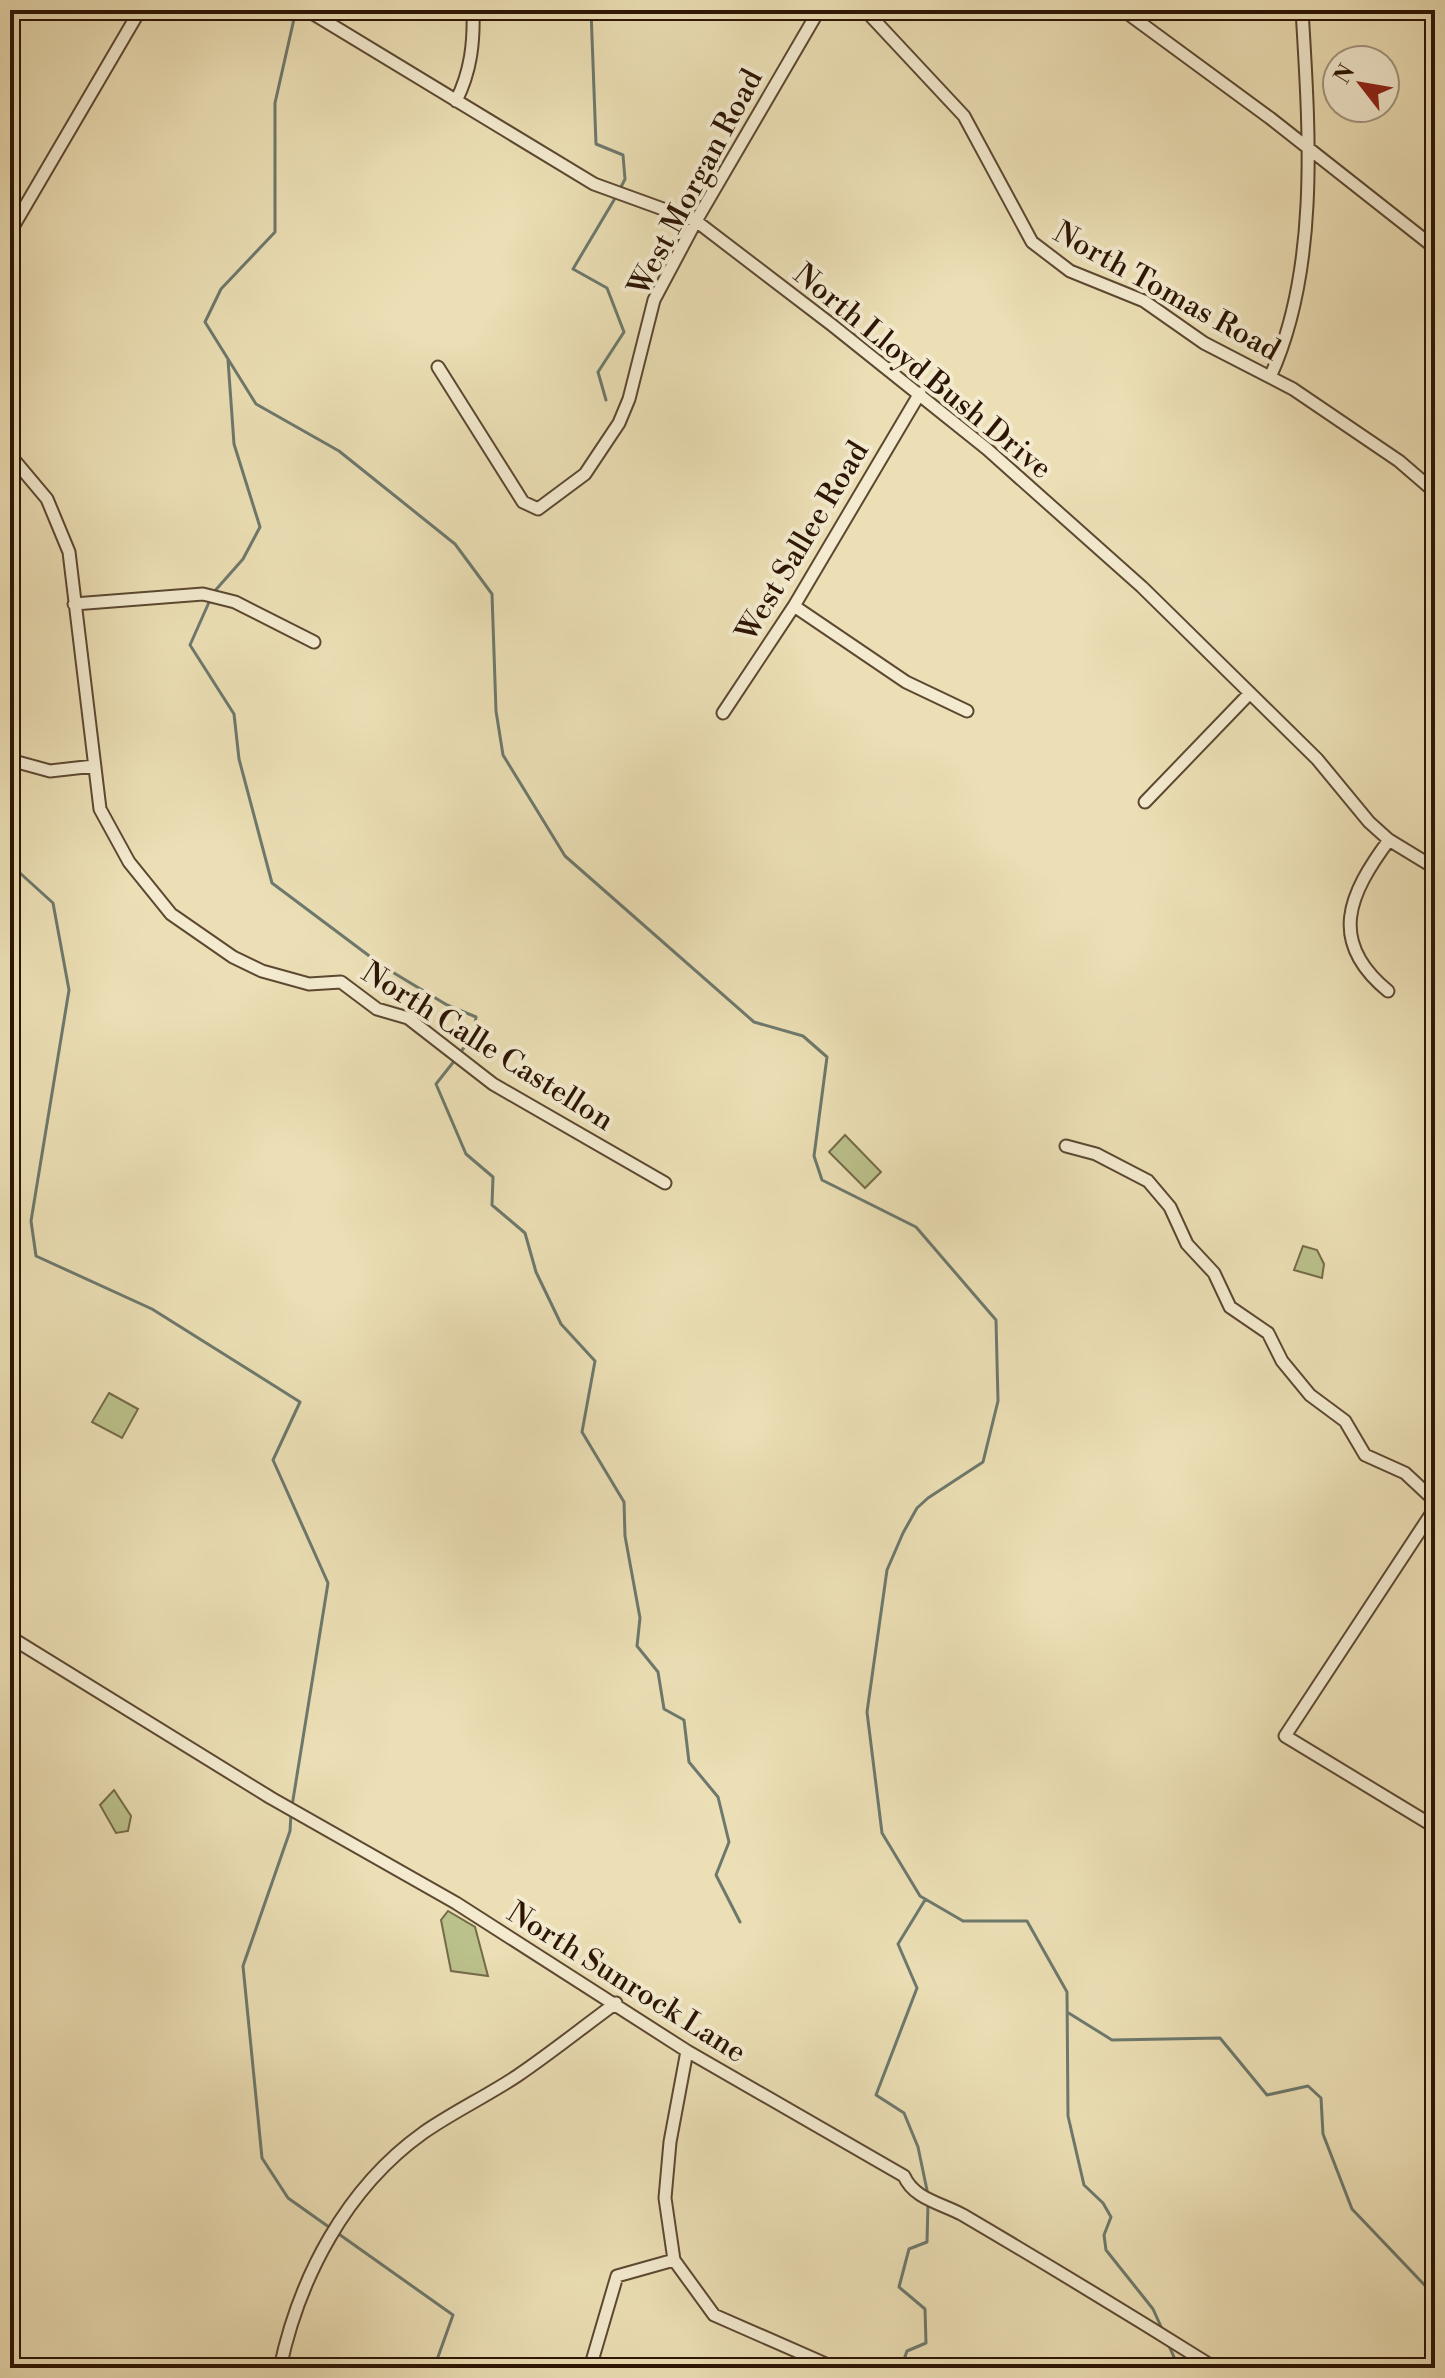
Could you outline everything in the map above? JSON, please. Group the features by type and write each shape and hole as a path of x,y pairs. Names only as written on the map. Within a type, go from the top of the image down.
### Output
{"street":[{"name":"North Lloyd Bush Drive","path":"307,10 594,184 696,221 920,393 1142,587 1317,759 1389,840 1435,868"},
{"path":"456,101 467,78 474,40 473,10"},
{"name":"West Morgan Road","path":"438,367 523,502 538,509 585,474 619,423 629,399 654,300 696,221 819,10"},
{"name":"North Tomas Road","path":"865,10 964,116 1032,242 1070,271 1144,301 1204,343 1270,377 1399,461 1435,492"},
{"path":"1123,10 1435,248"},
{"path":"1270,377 1293,314 1310,150 1302,10"},
{"path":"10,232 138,11"},
{"name":"West Sallee Road","path":"723,713 794,606 920,393"},
{"name":"North Calle Castellon","path":"10,455 47,499 69,552 100,809 129,862 171,914 233,957 262,971 309,984 341,982 377,1009 408,1018 493,1084 665,1183"},
{"path":"74,604 203,594 235,602 314,642"},
{"path":"794,606 906,682 967,711"},
{"path":"1145,802 1250,693"},
{"path":"10,760 50,771 94,766"},
{"path":"1388,991 1363,966 1349,925 1352,901 1364,874 1389,840"},
{"path":"1066,1146 1096,1154 1148,1181 1170,1207 1187,1244 1214,1273 1230,1307 1268,1333 1291,1372 1310,1395 1345,1421 1365,1455 1405,1473 1435,1501"},
{"path":"1435,1508 1285,1736 1435,1827"},
{"name":"North Sunrock Lane","path":"10,1637 281,1804 409,1874 687,2051 904,2176 909,2187 920,2196 942,2204 1032,2255 1215,2368"},
{"path":"280,2368 289,2327 307,2276 332,2232 376,2178 421,2134 517,2076 616,2003"},
{"path":"687,2051 670,2142 665,2198 674,2260 714,2315 835,2368"},
{"path":"590,2368 617,2276 674,2260"},
{"path":"1428,2368 1435,2356"}],"green space":[{"path":"845,1135 881,1172 865,1188 829,1152"},
{"path":"1303,1246 1317,1250 1324,1264 1322,1278 1294,1270"},
{"path":"109,1393 138,1409 122,1438 92,1422"},
{"path":"114,1790 131,1816 128,1831 116,1833 100,1805"},
{"path":"448,1911 475,1927 488,1976 451,1971 441,1920"}],"waterway":[{"path":"296,10 275,103 275,232 221,289 205,322 256,404 339,451 455,544 492,594 496,711 503,755 565,856 754,1022 803,1036 827,1057 814,1156 822,1180 916,1227 996,1320 998,1401 983,1462 917,1508 887,1570 867,1712 882,1833 920,1896 963,1921 1027,1921 1067,1992 1068,2116 1084,2185 1103,2203 1111,2217 1104,2235 1106,2250 1153,2309 1163,2331"},
{"path":"591,10 596,144 623,155 625,179 620,189"},
{"path":"606,400 598,372 624,332 607,288 573,269 617,195"},
{"path":"213,593 243,559 260,527 234,444 228,360"},
{"path":"210,600 190,645 234,714 239,759 272,883 384,967 447,1005 476,1017 473,1036 459,1054"},
{"path":"10,864 53,903 69,990 31,1221 36,1256 152,1309 300,1402 273,1460 328,1583 292,1806"},
{"path":"455,1060 436,1084 466,1154 493,1177 492,1205 525,1233 536,1272 561,1324 595,1361 582,1432 624,1502 625,1536 640,1618 637,1646 658,1672 664,1709 684,1720 689,1762 718,1797 729,1842 716,1875 740,1922"},
{"path":"291,1813 290,1831 243,1966 262,2158 288,2198 453,2315 434,2368"},
{"path":"925,1900 898,1944 917,1988 876,2095 904,2113 918,2147 928,2195"},
{"path":"1067,2012 1112,2040 1220,2038 1267,2095 1308,2086 1321,2098 1323,2134 1352,2209 1435,2296"},
{"path":"901,2368 907,2351 926,2343 925,2309 899,2287 909,2249 927,2242 928,2203"},
{"path":"1169,2346 1179,2368"}]}
